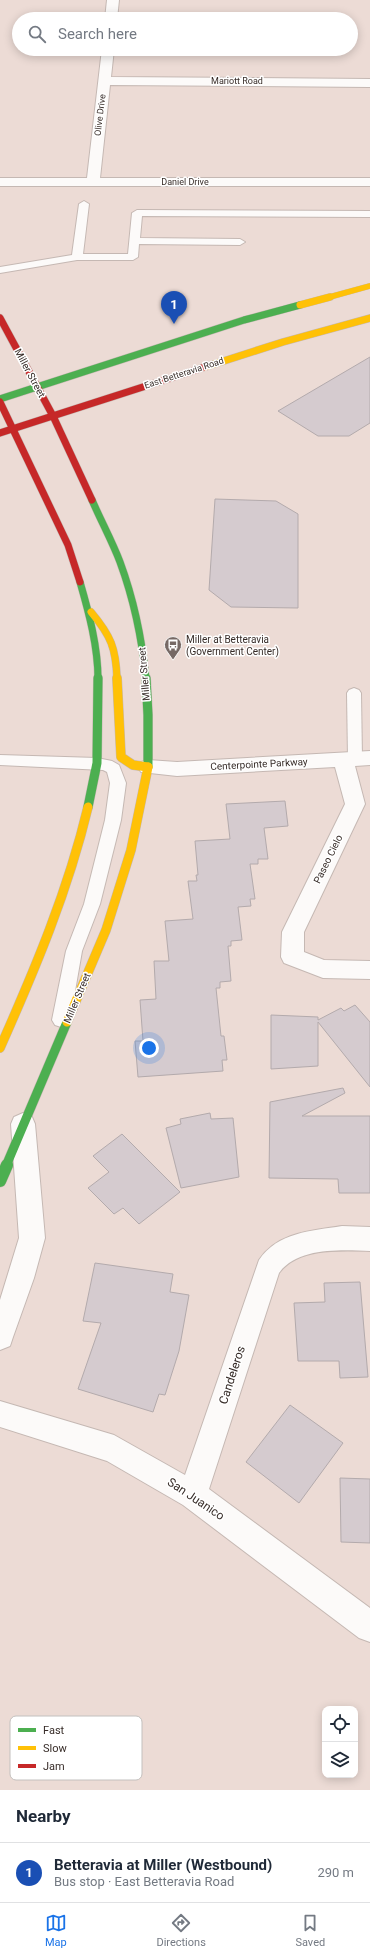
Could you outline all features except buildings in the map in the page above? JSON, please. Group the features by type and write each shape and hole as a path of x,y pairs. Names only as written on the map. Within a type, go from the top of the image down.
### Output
{"main road":[{"path":"0,1048 55,921 82,835 97,763 98,667 88,608 68,545 0,400 244,320 370,286"},
{"name":"Miller Street","path":"0,318 53,416 120,562 131,597 142,648 149,734 148,767 131,850 106,930 56,1045 0,1181"},
{"name":"East Betteravia Road","path":"0,433 283,342 370,318"},
{"path":"88,608 106,630 116,656 121,757 133,765 148,767"}],"street":[{"path":"112,12 113,0"},
{"name":"Olive Drive","path":"93,182 107,56"},
{"name":"Mariott Road","path":"104,81 370,83"},
{"name":"Daniel Drive","path":"0,182 370,182"},
{"name":"Centerpointe Parkway","path":"148,767 177,768 356,759"},
{"name":"Paseo Cielo","path":"356,759 355,804 293,932 292,957 323,969 370,970"},
{"name":"Miller Street","path":"0,1337 21,1278 32,1238 23,1124"},
{"name":"Candeleros","path":"193,1495 268,1268 275,1258 296,1245 342,1238 370,1239"},
{"name":"San Juanico","path":"0,1414 114,1449 193,1495 370,1627"}],"lane":[{"path":"77,256 84,204"},
{"path":"0,270 77,256 133,257 137,213 370,214"},
{"path":"135,241 240,242"},
{"path":"354,693 356,759"},
{"path":"0,760 97,763"},
{"name":"Miller Street","path":"56,1045 74,952 92,904 113,820 118,783 114,769 107,765 97,763"}],"traffic: fast":[{"path":"0,399 244,320 300,305"},
{"path":"92,500 114,546 135,611 147,689 148,767"},
{"path":"80,582 88,608 98,667 97,763 88,807"},
{"path":"0,1181 67,1022"}],"traffic: slow":[{"path":"300,305 370,286"},
{"path":"205,367 283,342 370,318"},
{"path":"91,612 106,630 116,656 121,757 133,765 148,767"},
{"path":"67,1022 106,930 131,850 148,767"},
{"path":"0,1048 38,959 61,900 72,869 88,807"}],"traffic: jam":[{"path":"0,318 53,416 92,500"},
{"path":"0,433 205,367"},
{"path":"0,402 68,545 80,582"}],"place":[{"name":"Betteravia at Miller (Westbound)","path":"174,324"},
{"name":"Miller at Betteravia (Government Center)","path":"173,660"}]}
